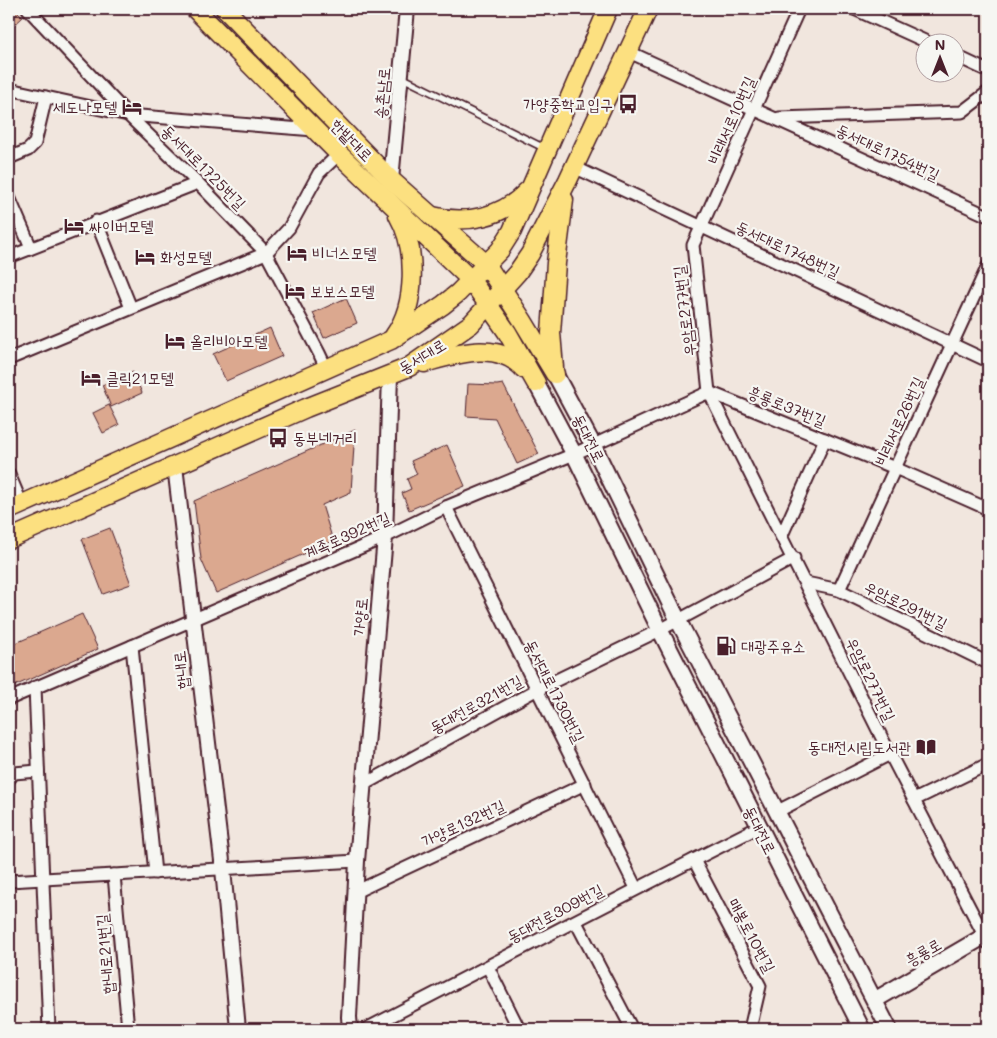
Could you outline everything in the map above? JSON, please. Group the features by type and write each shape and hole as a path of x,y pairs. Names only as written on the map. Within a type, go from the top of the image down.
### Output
{"main road":[{"name":"한밭대로","path":"195,9 314,130 471,280"},
{"name":"한밭대로","path":"225,9 391,180 486,264"},
{"name":"동서대로","path":"15,508 327,370 390,340 450,300 506,242 535,181 608,9"},
{"name":"동서대로","path":"9,539 306,408 409,367 463,330 503,290 530,254 571,174 648,9"},
{"path":"555,374 551,333 559,235 571,174"},
{"path":"432,216 441,219 463,220 490,215 501,211 517,200 535,181"},
{"path":"390,340 400,328 406,316 412,282 407,238 393,206"},
{"name":"동대전로","path":"486,264 555,374 593,445 678,620 890,1029"},
{"name":"동대전로","path":"471,280 507,332 574,454 660,630 862,1029"},
{"path":"409,367 472,352 498,353 515,361 536,383"},
{"name":"흥룡로","path":"875,1000 987,938"}],"street":[{"name":"동서대로1725번길","path":"28,9 128,115 266,253 327,370"},
{"name":"송촌남로","path":"391,180 408,9"},
{"name":"비래서로10번길","path":"692,245 799,9"},
{"path":"854,9 914,36"},
{"name":"동서대로1754번길","path":"629,52 988,216"},
{"path":"964,60 988,71"},
{"name":"한밭대로","path":"9,89 128,115 314,130"},
{"name":"동서대로1754번길","path":"775,118 962,112 988,92"},
{"path":"9,158 28,150 35,143 46,97"},
{"path":"9,359 266,253 289,228 319,173 339,154"},
{"name":"동서대로1748번길","path":"571,174 701,227 988,361"},
{"path":"9,257 96,221 198,183"},
{"path":"9,197 31,248"},
{"path":"96,221 131,308"},
{"name":"우암로277번길","path":"692,245 709,392 794,558 890,754 987,938"},
{"name":"비래서로26번길","path":"839,590 988,266"},
{"name":"가양로","path":"350,1029 355,892 362,785 385,537 390,375"},
{"path":"574,454 709,392"},
{"name":"흥룡로37번길","path":"709,392 895,468 988,509"},
{"path":"782,535 825,439"},
{"name":"계족로392번길","path":"9,698 385,537 446,507 574,454"},
{"name":"합내로","path":"175,466 223,869 238,1029"},
{"path":"9,474 15,508"},
{"name":"동서대로1730번길","path":"446,507 636,888"},
{"path":"660,630 794,558"},
{"name":"우암로291번길","path":"806,583 839,590 988,663"},
{"name":"동대전로321번길","path":"362,785 536,690 660,630"},
{"path":"132,646 155,873"},
{"path":"35,687 49,1029"},
{"name":"동대전로","path":"778,811 890,754"},
{"path":"914,800 988,764"},
{"path":"9,779 14,773 38,771"},
{"name":"가양로132번길","path":"355,892 585,784"},
{"name":"동대전로309번길","path":"366,1029 576,922 636,888 759,827"},
{"name":"매봉로10번길","path":"694,860 760,986 750,1029"},
{"path":"9,882 357,861"},
{"name":"합내로21번길","path":"114,875 128,1029"},
{"path":"576,922 632,1029"},
{"path":"488,967 519,1029"}],"lane":[{"path":"401,77 548,150"}],"building":[{"path":"9,9 15,9 23,17 9,30"},
{"path":"346,298 357,323 324,338 313,313"},
{"path":"270,328 282,356 226,381 213,354"},
{"path":"133,372 142,393 111,407 102,385"},
{"path":"468,384 503,384 539,454 517,464 495,418 466,416"},
{"path":"109,405 119,425 103,433 93,413"},
{"path":"355,430 351,492 322,505 333,541 216,593 201,559 194,501"},
{"path":"447,445 465,486 409,510 402,493 411,489 407,479 417,474 411,461"},
{"path":"110,528 131,584 103,594 82,539"},
{"path":"82,614 98,649 10,688 9,646"}],"place":[{"name":"가양중학교입구","path":"628,104"},
{"name":"세도나모텔","path":"132,107"},
{"name":"싸이버모텔","path":"74,226"},
{"name":"비너스모텔","path":"297,253"},
{"name":"화성모텔","path":"145,257"},
{"name":"보보스모텔","path":"295,291"},
{"name":"올리비아모텔","path":"175,341"},
{"name":"클릭21모텔","path":"91,378"},
{"name":"동부네거리","path":"278,438"},
{"name":"대광주유소","path":"726,646"},
{"name":"동대전시립도서관","path":"926,747"}]}
